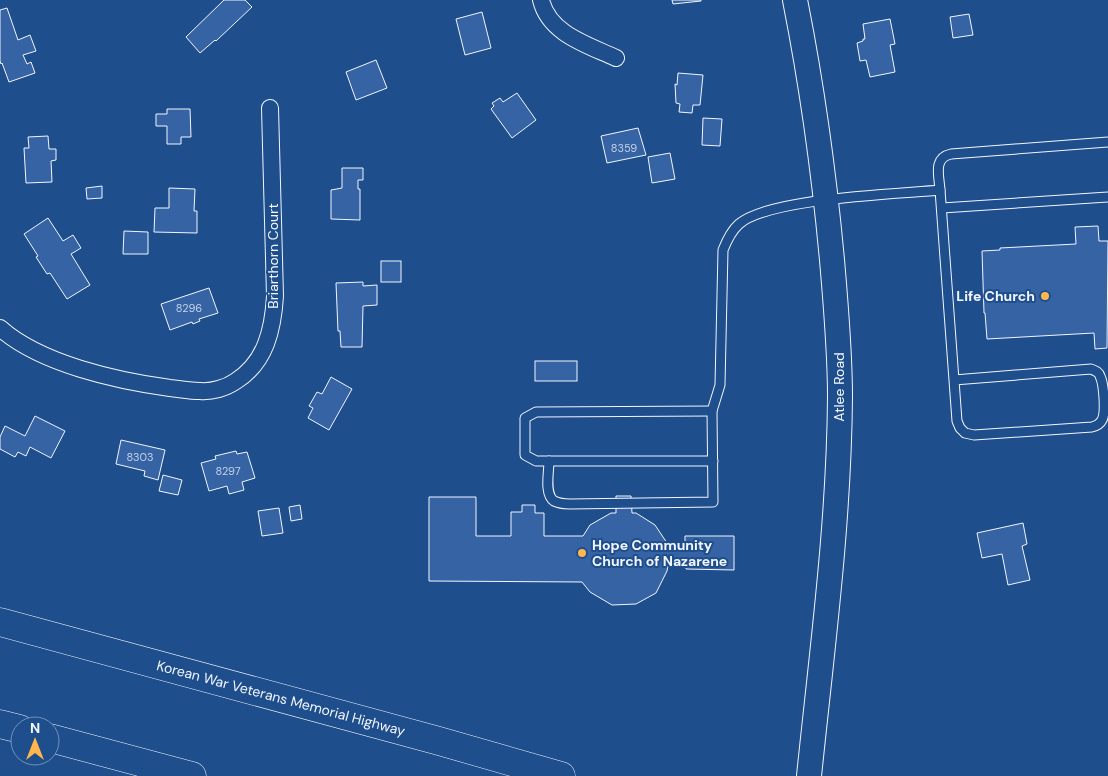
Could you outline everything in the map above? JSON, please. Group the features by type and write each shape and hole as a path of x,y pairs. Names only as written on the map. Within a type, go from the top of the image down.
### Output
{"highway":[{"name":"Korean War Veterans Memorial Highway","path":"0,622 429,738 561,776"},
{"path":"60,741 192,776"}],"main road":[{"name":"Atlee Road","path":"795,0 806,57 827,200 838,320 840,406 838,464 830,570 809,776"}],"street":[{"path":"541,0 550,19 558,28 574,39 616,58"},
{"name":"Briarthorn Court","path":"0,328 18,342 55,360 103,375 152,385 201,392 222,388 249,372 267,345 274,313 270,108"}],"lane":[{"path":"954,380 1091,369 1100,374 1104,410 1102,421 1092,427 974,435 965,433 960,428 957,421 940,190 939,167 940,160 944,155 1108,142"},
{"path":"549,462 550,494 554,501 562,503 713,502 712,411 720,385 723,250 729,236 739,224 752,216 765,212 827,200 940,190"},
{"path":"942,208 1108,197"},
{"path":"712,411 536,412 525,418 525,455 536,462 712,461"}],"building":[{"path":"224,0 245,0 252,7 216,41 200,53 186,37"},
{"path":"672,0 701,0 701,1 673,4"},
{"path":"7,8 18,40 30,35 36,51 23,55 27,64 31,62 35,73 9,82 0,61 0,10"},
{"path":"482,12 491,48 465,55 456,19"},
{"path":"969,14 973,35 953,38 950,17"},
{"path":"890,19 895,44 890,45 895,72 870,77 866,60 860,61 857,43 865,39 863,24"},
{"path":"376,60 387,88 356,100 346,72"},
{"path":"678,73 703,75 700,105 693,105 692,113 679,112 680,104 676,103 675,84 677,85"},
{"path":"517,93 536,120 512,138 491,109 494,106 492,103 500,98 503,102"},
{"path":"167,109 190,109 191,137 181,137 181,144 167,144 167,126 156,126 156,114 167,114"},
{"path":"703,118 722,119 720,146 702,145"},
{"path":"638,128 646,155 607,163 601,136"},
{"path":"48,136 49,149 56,149 56,160 51,161 52,182 26,183 24,148 29,148 28,137"},
{"path":"670,153 675,179 652,183 648,157"},
{"path":"342,168 363,168 363,180 358,180 358,189 360,189 360,220 331,219 331,190 342,188"},
{"path":"102,186 102,198 87,199 86,188"},
{"path":"169,188 195,189 194,211 197,211 197,233 154,232 155,208 169,208"},
{"path":"48,218 63,241 73,235 81,248 71,254 90,285 67,299 50,273 47,274 24,234"},
{"name":"Life Church","path":"1098,226 1099,241 1108,241 1107,348 1095,349 1094,333 987,339 984,313 982,251 1000,250 1000,248 1076,244 1075,227"},
{"path":"124,231 148,232 148,254 123,254"},
{"path":"381,261 401,261 401,282 381,282"},
{"path":"363,282 363,286 377,285 377,305 363,306 362,347 341,347 340,331 338,331 336,283"},
{"path":"209,288 218,313 199,319 200,321 193,324 192,322 170,330 161,304"},
{"path":"535,361 577,361 577,381 535,381"},
{"path":"331,377 352,389 329,430 308,418 313,408 309,406 317,392 322,394"},
{"path":"35,416 65,431 51,458 30,447 26,456 18,452 15,457 0,449 0,437 5,426 25,436"},
{"path":"121,440 165,450 158,480 144,476 145,471 116,464"},
{"path":"236,451 237,454 247,452 255,478 242,482 244,490 229,494 227,486 209,491 201,463 216,459 215,456"},
{"path":"163,475 182,480 178,495 159,491"},
{"name":"Hope Community Church of Nazarene","path":"616,496 631,496 632,513 636,513 655,525 669,546 685,546 685,536 734,536 734,570 686,569 686,561 669,560 667,571 656,593 636,604 612,605 590,592 582,582 429,581 429,497 476,497 476,536 511,536 511,512 522,512 522,505 535,505 535,513 544,513 544,536 583,536 590,525 611,513 616,513"},
{"path":"300,505 302,519 291,521 289,507"},
{"path":"279,508 283,533 262,536 258,511"},
{"path":"1023,523 1027,544 1022,546 1030,580 1008,585 1002,554 982,558 977,533"}],"place":[{"name":"Life Church","path":"1045,296"},
{"name":"Hope Community Church of Nazarene","path":"582,553"}]}
